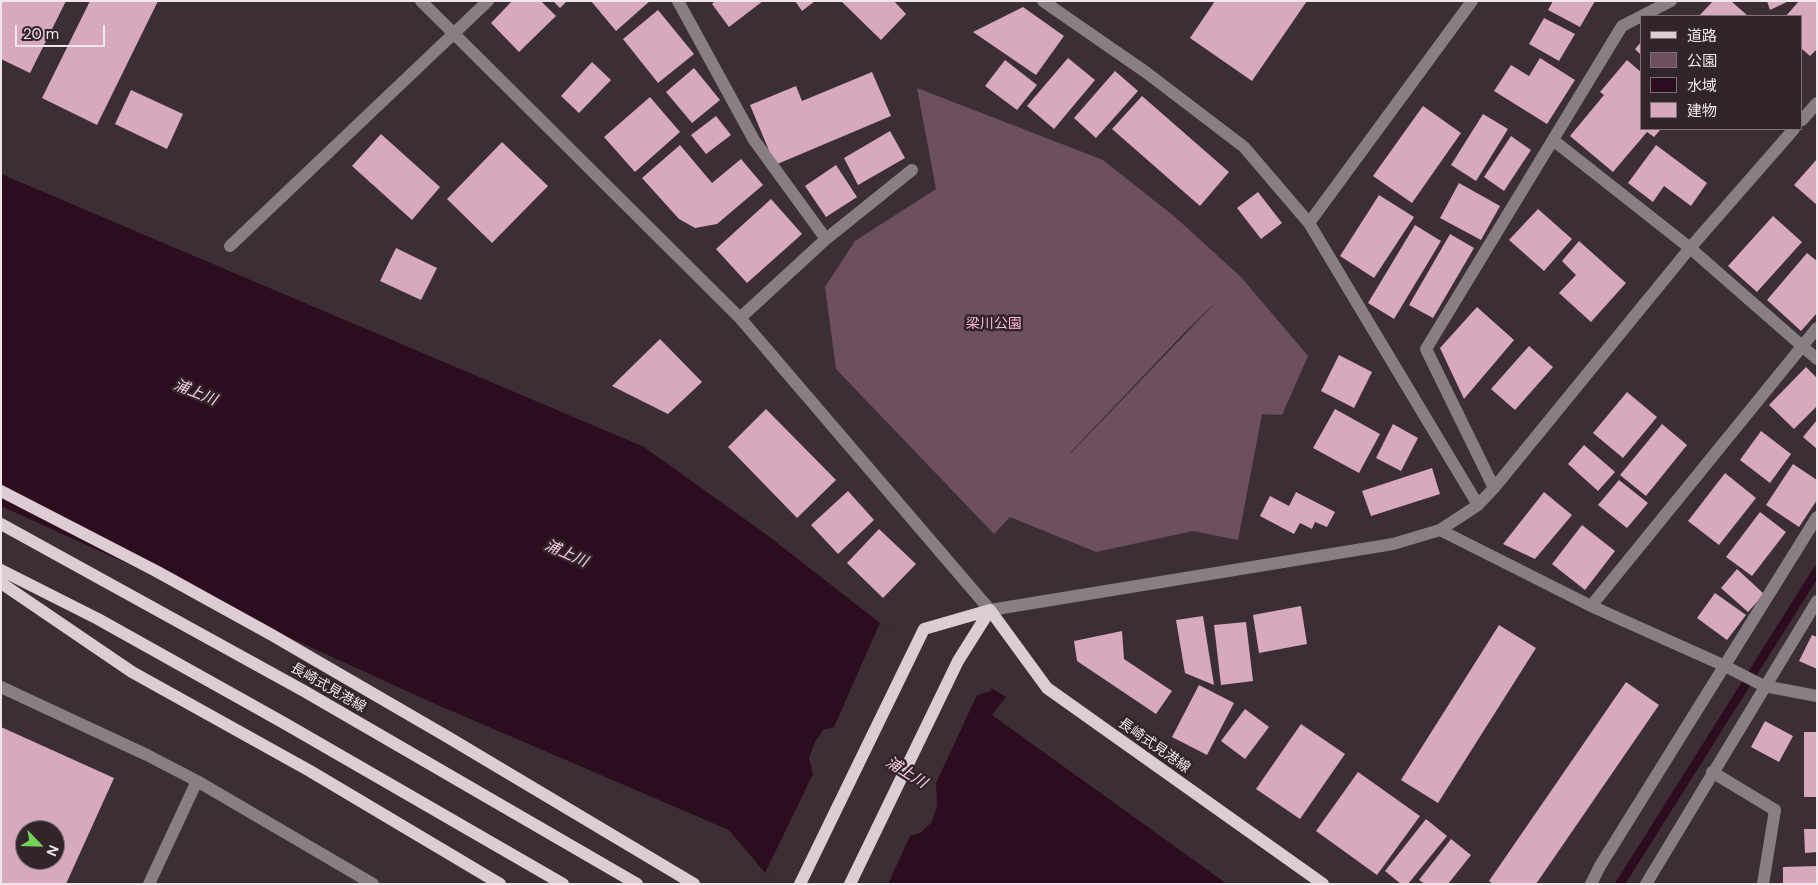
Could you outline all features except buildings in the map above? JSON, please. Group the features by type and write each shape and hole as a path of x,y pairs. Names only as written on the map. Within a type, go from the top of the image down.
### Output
{"main road":[{"path":"1,491 156,571 280,640 446,736 694,884"},
{"name":"長崎式見港線","path":"1,524 304,691 637,884"},
{"path":"1,570 115,628 563,884"},
{"path":"1,583 132,672 310,771 500,884"},
{"path":"800,884 924,629 990,610"},
{"path":"850,884 958,661 990,610"},
{"name":"長崎式見港線","path":"990,610 1047,688 1323,884"}],"street":[{"path":"421,1 740,318 990,610 1393,544 1440,530 1478,505 1494,488 1690,248 1793,130"},
{"path":"230,246 488,1"},
{"path":"678,1 754,140 826,239"},
{"path":"1043,1 1147,73 1244,147 1309,223 1478,505"},
{"path":"1309,223 1472,1"},
{"path":"1644,15 1671,1"},
{"path":"1494,488 1426,349 1622,26 1640,17"},
{"path":"1803,119 1817,103"},
{"path":"1553,140 1690,248 1817,359"},
{"path":"740,318 826,239 912,170"},
{"path":"1591,606 1817,328"},
{"path":"1591,884 1605,858 1817,517"},
{"path":"1440,530 1591,606 1725,666 1764,686 1817,696"},
{"path":"1646,884 1817,601"},
{"path":"1,687 147,755 197,781 373,884"},
{"path":"1712,772 1775,810 1763,884"},
{"path":"149,884 197,781"}],"green space":[{"name":"梁川公園","path":"917,88 1103,160 1175,217 1241,277 1308,356 1282,415 1262,414 1238,540 1193,531 1096,552 1010,517 994,534 836,369 825,287 855,241 936,189","holes":["1221,297 1071,453 1184,333"]}],"water":[{"name":"浦上川","path":"1,174 644,447 767,535 880,623 1006,697 992,715 1227,884 780,884 765,873 729,830 433,703 1,506"}],"pier":[{"path":"880,623 992,687 991,691 977,695 936,783 937,806 932,822 920,833 910,836 888,884 780,884 765,873 813,774 809,758 815,742 823,730 834,727"}],"waterway":[{"path":"1620,884 1817,571"}]}
